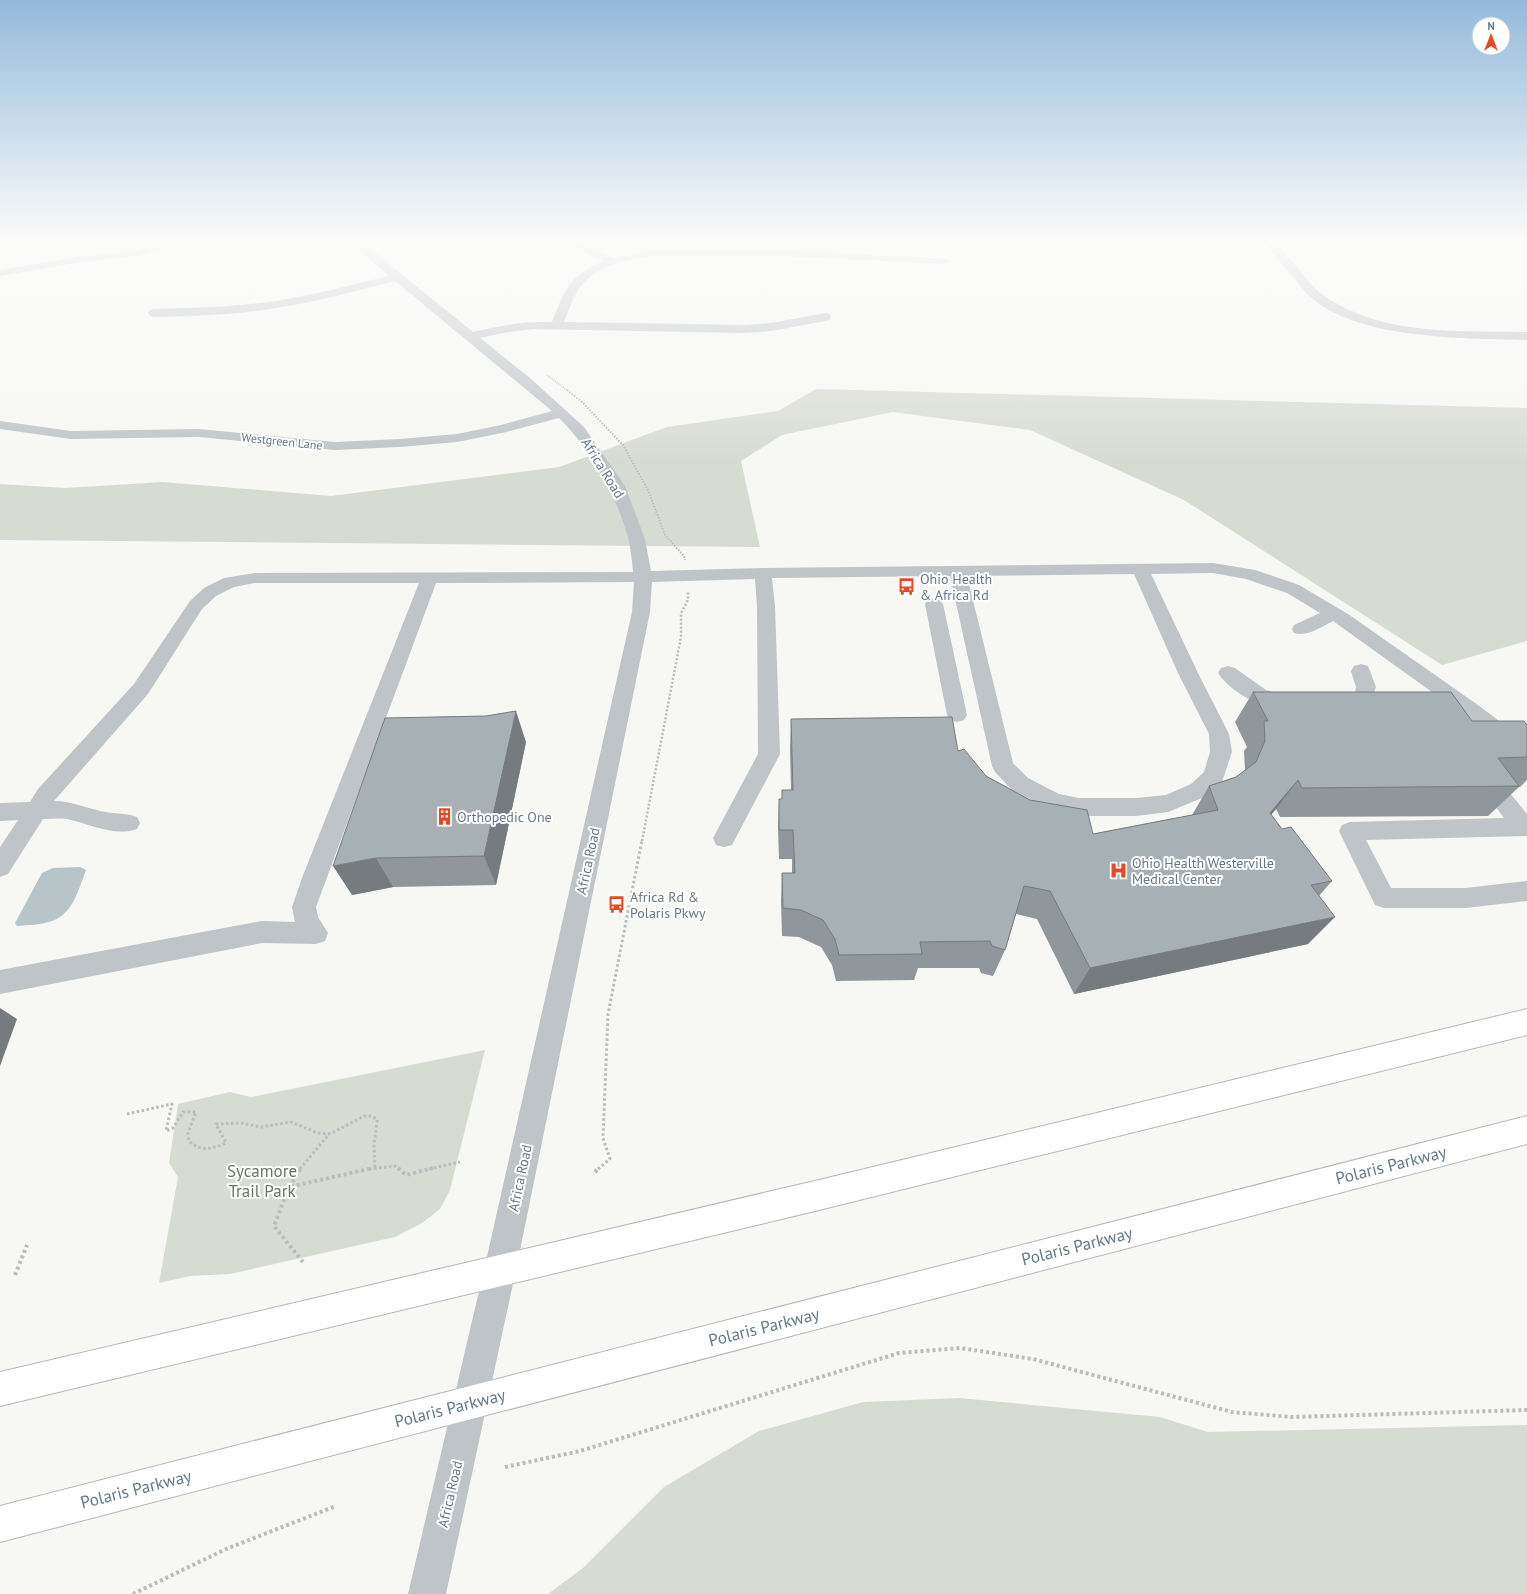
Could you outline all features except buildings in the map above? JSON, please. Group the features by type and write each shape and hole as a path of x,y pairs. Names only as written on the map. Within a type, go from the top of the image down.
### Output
{"main road":[{"path":"0,1389 819,1195 1527,1022"},
{"name":"Polaris Parkway","path":"0,1524 1527,1130"}],"street":[{"name":"Africa Road","path":"427,1594 500,1270 641,612 643,577 636,533 617,486 579,430 562,413 441,313"},
{"path":"557,325 562,313"},
{"path":"1348,313 1382,324 1420,332 1527,336"},
{"path":"470,337 520,326 557,325 744,329 771,327 825,317"},
{"name":"Westgreen Lane","path":"0,425 71,435 199,433 335,446 400,443 457,438 502,429 562,413"},
{"path":"0,867 46,795 141,689 196,605 210,592 230,582 255,578 430,579 643,577 763,573 1213,568 1249,574 1292,589 1334,613 1471,710 1527,753"},
{"path":"957,571 1003,766 1020,784 1054,801 1079,807 1136,807 1168,803 1199,790 1214,776 1221,752 1219,734 1188,673 1140,569"},
{"path":"724,838 770,754 766,606 763,573"},
{"path":"0,982 262,932 316,933 307,921 304,907 430,579"},
{"path":"934,604 957,715"},
{"path":"1301,629 1334,613"},
{"path":"1325,701 1356,701 1364,696 1366,687 1361,672"},
{"path":"1228,673 1254,694 1266,699 1302,701"},
{"path":"949,674 981,674"},
{"path":"1456,724 1471,710"},
{"path":"1492,787 1525,827"},
{"path":"0,812 66,810 106,821 129,822"},
{"path":"1525,827 1350,831 1384,898 1466,898 1527,891"}],"path":[{"path":"595,1172 610,1159 603,1138 608,1014 681,636 681,613 688,600 688,592"},
{"path":"127,1114 172,1104 166,1130 173,1128 183,1112 196,1112 188,1132 189,1141 195,1147 203,1150 214,1148 226,1143 216,1124 241,1124 264,1128 288,1122 299,1124 319,1134 330,1134"},
{"path":"303,1262 274,1226 290,1187 302,1166 330,1134 363,1116 372,1116 377,1120 379,1127 374,1141 376,1158 375,1168"},
{"path":"290,1187 375,1168 395,1166 406,1175 460,1162"},
{"path":"16,1275 27,1245"},
{"path":"505,1467 580,1451 899,1353 960,1348 1033,1359 1232,1412 1292,1417 1527,1410"},
{"path":"133,1594 226,1549 336,1506"}],"green space":[{"path":"816,389 1527,408 1527,641 1442,665 1184,500 1030,430 893,412 782,435 741,461 760,547 0,540 0,484 65,488 163,482 331,496 559,467 667,427 778,411"},
{"name":"Sycamore Trail Park","path":"485,1050 450,1190 440,1209 422,1223 395,1237 230,1274 190,1276 159,1283 178,1177 169,1163 178,1104 230,1092 251,1097"},
{"path":"959,1398 1160,1417 1208,1432 1527,1425 1527,1594 548,1594 583,1568 664,1487 759,1431 863,1402"}],"shaded area":[{"path":"80,867 86,870 78,892 65,913 52,921 34,925 17,926 15,923 42,873 53,868"}],"place":[{"name":"Ohio Health & Africa Rd","path":"907,587"},
{"name":"Orthopedic One","path":"444,817"},
{"name":"Ohio Health Westerville Medical Center","path":"1119,871"},
{"name":"Africa Rd & Polaris Pkwy","path":"617,905"}]}
